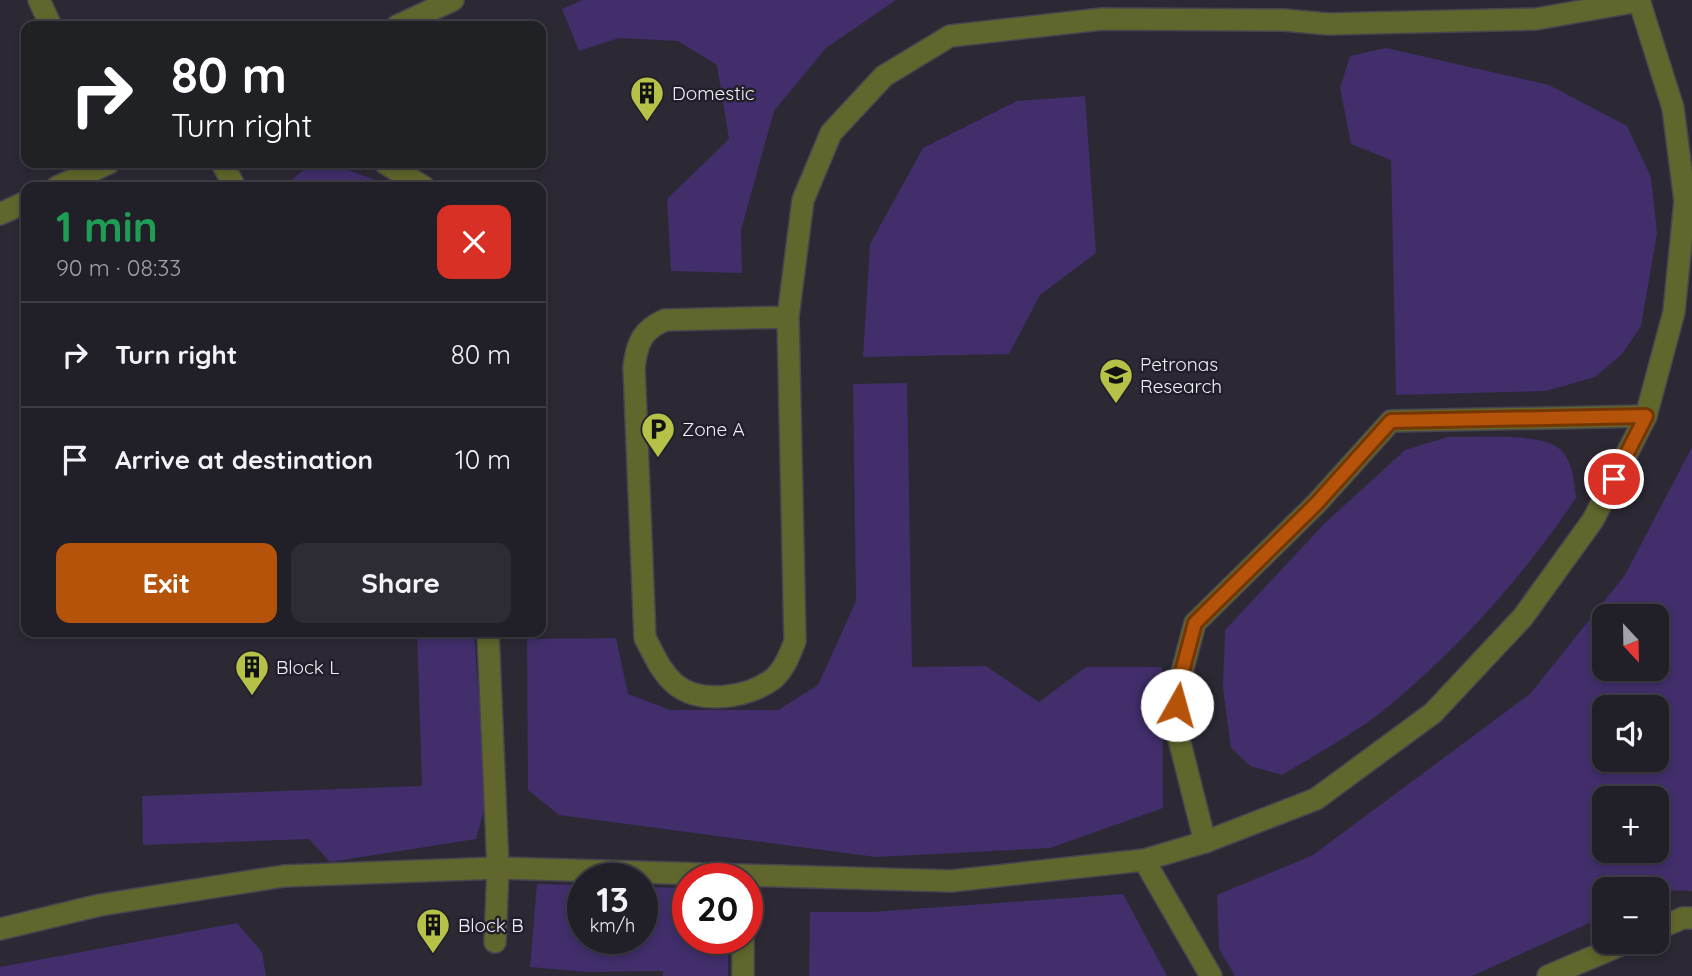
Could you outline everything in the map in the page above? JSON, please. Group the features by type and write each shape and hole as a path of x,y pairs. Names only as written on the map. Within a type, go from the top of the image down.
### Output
{"street":[{"path":"39,0 49,21"},
{"path":"408,21 453,0"},
{"path":"763,878 951,881 1144,860 1205,842 1316,799 1433,713 1523,617 1593,520 1646,416 1674,312 1685,201 1673,108 1639,0 1536,19 1328,24 1102,19 950,36 884,76 831,133 803,200 788,317 795,641 788,660 774,678 756,688 729,696 698,696 676,685 661,670 645,638 634,367 636,346 649,327 665,320 788,317"},
{"path":"68,182 98,168"},
{"path":"393,168 416,182"},
{"path":"0,214 21,204"},
{"path":"1205,842 1176,727 1179,683 1195,623 1316,504 1391,421 1646,416"},
{"path":"488,637 498,868 495,942"},
{"path":"1144,860 1211,976"},
{"path":"0,929 100,905 284,876 498,868 672,875"},
{"path":"1669,924 1683,918 1692,918"},
{"path":"743,954 743,976"},
{"path":"1548,976 1600,954"}],"shaded area":[{"path":"582,0 896,0 826,48 774,111 741,230 742,273 671,271 667,199 729,139 717,65 678,41 619,38 579,51 562,9"},
{"path":"1386,48 1549,85 1627,126 1651,177 1657,233 1641,326 1622,354 1595,377 1546,391 1396,395 1391,160 1351,144 1340,88 1350,56"},
{"path":"1085,96 1096,253 1040,295 1009,354 863,357 870,244 923,148 1017,101"},
{"path":"306,168 343,168 381,182 289,182"},
{"path":"907,383 912,667 986,666 1039,702 1086,667 1162,667 1163,808 1050,848 876,857 559,815 528,790 527,639 616,638 628,694 670,710 778,710 818,685 856,601 853,384"},
{"path":"1448,437 1526,438 1553,445 1562,451 1569,461 1576,498 1535,554 1490,608 1417,682 1378,715 1282,775 1250,766 1231,748 1223,688 1225,630 1325,523 1405,450"},
{"path":"1692,447 1692,891 1669,890 1669,877 1592,877 1592,922 1472,976 1235,976 1219,949 1217,895 1313,855 1531,693 1592,616 1592,681 1670,681 1670,604 1602,604 1625,575"},
{"path":"417,637 474,637 486,802 476,839 330,862 309,839 143,845 142,796 422,786"},
{"path":"537,884 567,885 567,954 658,954 658,887 672,888 672,954 728,954 728,976 663,976 663,971 586,972 530,967"},
{"path":"1123,894 1167,976 809,976 810,912 871,912"},
{"path":"237,923 262,952 266,976 0,976 0,967"}],"place":[{"name":"Domestic","path":"647,123"},
{"name":"Petronas Research","path":"1116,405"},
{"name":"Zone A","path":"658,459"},
{"name":"Block L","path":"252,697"},
{"name":"Block B","path":"433,955"}],"route":[{"path":"1177,705 1179,683 1195,623 1316,504 1391,421 1475,422 1646,416 1614,479"}]}
